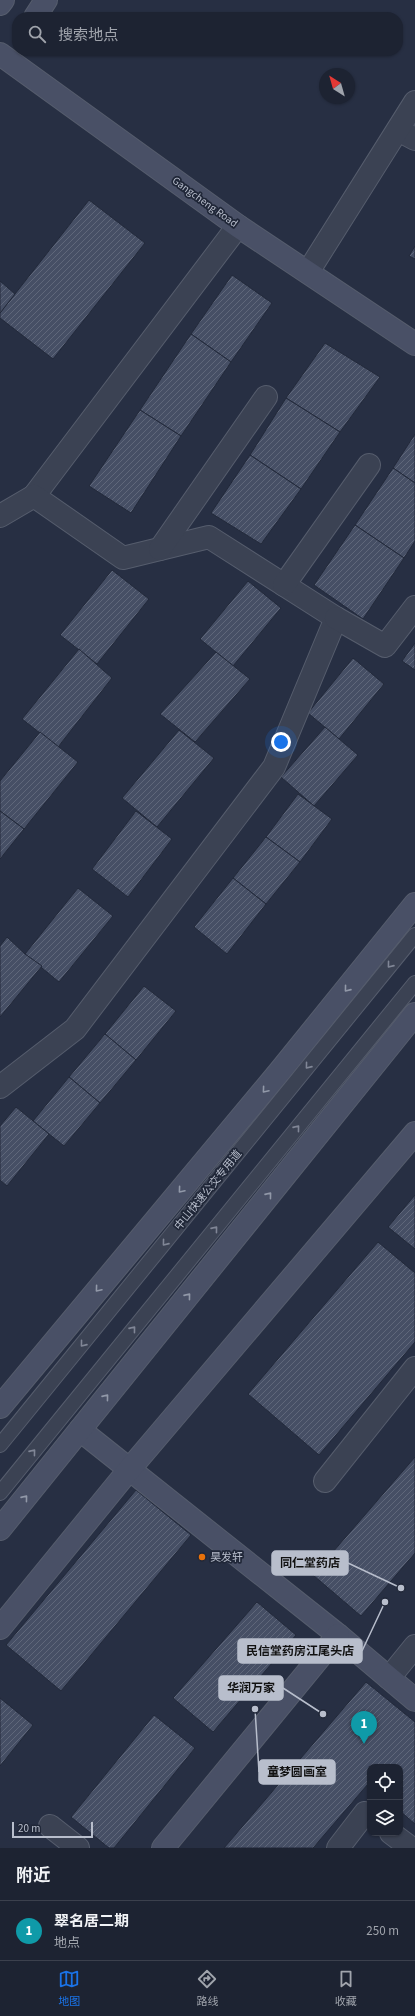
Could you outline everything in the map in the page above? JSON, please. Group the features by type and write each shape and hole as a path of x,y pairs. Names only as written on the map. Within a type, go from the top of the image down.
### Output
{"street":[{"path":"0,4 3,0"},
{"path":"38,12 46,0"},
{"name":"Gangcheng Road","path":"6,57 238,226 415,344"},
{"path":"308,272 406,134 415,102"},
{"path":"0,516 34,496 238,226"},
{"path":"160,549 266,396"},
{"path":"284,585 369,465"},
{"path":"34,496 123,558 208,537 336,618 385,646 415,607"},
{"path":"0,1087 75,1029 274,766 336,618"},
{"path":"0,1407 280,1071 415,904"},
{"path":"0,1529 415,1014"},
{"path":"0,1628 128,1471 415,1133"},
{"path":"325,1481 415,1368"},
{"path":"80,1430 128,1471 338,1635 415,1700"},
{"path":"163,1848 338,1635"},
{"path":"389,1678 415,1646"},
{"path":"338,1848 365,1813 367,1815"},
{"path":"50,1826 78,1848"},
{"path":"395,1836 411,1848"}],"lane":[{"name":"中山快速公交专用道","path":"0,1445 415,935"},
{"path":"0,1493 415,983"}],"building":[{"path":"89,200 145,243 53,359 0,318 0,313"},
{"path":"415,246 415,259 409,256"},
{"path":"232,275 272,303 231,362 191,334"},
{"path":"0,281 15,294 0,313"},
{"path":"191,334 231,362 181,436 140,410"},
{"path":"325,343 380,377 340,432 286,398"},
{"path":"286,398 340,432 301,489 250,455"},
{"path":"140,410 181,436 131,513 89,486"},
{"path":"415,434 415,483 393,468"},
{"path":"250,455 301,489 261,544 211,513"},
{"path":"393,468 415,483 415,541 404,558 355,525"},
{"path":"355,525 404,558 363,619 314,585"},
{"path":"112,570 149,599 97,664 60,635"},
{"path":"248,581 281,608 233,666 200,639"},
{"path":"415,643 415,670 402,661"},
{"path":"79,649 112,678 58,747 22,719"},
{"path":"216,652 250,679 195,742 160,714"},
{"path":"353,658 384,684 339,739 308,713"},
{"path":"325,727 358,755 314,806 281,777"},
{"path":"179,730 214,758 157,827 122,798"},
{"path":"40,732 78,762 24,829 0,811 0,781"},
{"path":"298,794 332,819 300,862 266,837"},
{"path":"0,811 24,829 0,859"},
{"path":"136,811 172,839 128,897 92,869"},
{"path":"266,837 300,862 266,904 233,878"},
{"path":"233,878 266,904 227,954 194,927"},
{"path":"78,888 113,916 59,982 25,954"},
{"path":"7,937 25,954 42,966 0,1017 0,946"},
{"path":"144,986 176,1011 136,1060 105,1034"},
{"path":"105,1034 136,1060 100,1103 69,1077"},
{"path":"69,1077 100,1103 64,1146 33,1121"},
{"path":"16,1107 49,1134 7,1186 0,1180 0,1126"},
{"path":"415,1195 415,1249 388,1227"},
{"path":"378,1242 415,1273 415,1342 319,1455 248,1394"},
{"path":"415,1457 415,1553 361,1616 313,1575"},
{"path":"136,1490 191,1535 61,1691 6,1645"},
{"path":"257,1602 296,1635 213,1732 173,1698"},
{"path":"366,1682 415,1722 415,1824 403,1814 403,1764 367,1764 367,1785 313,1848 224,1848"},
{"path":"0,1698 33,1725 0,1766"},
{"path":"154,1715 195,1748 114,1848 109,1848 71,1817"}],"place":[{"name":"昊发轩","path":"202,1557"},
{"name":"同仁堂药店","path":"401,1588"},
{"name":"民信堂药房江尾头店","path":"385,1602"},
{"name":"童梦圆画室","path":"255,1709"},
{"name":"华润万家","path":"323,1714"},
{"name":"翠名居二期","path":"364,1744"}]}
